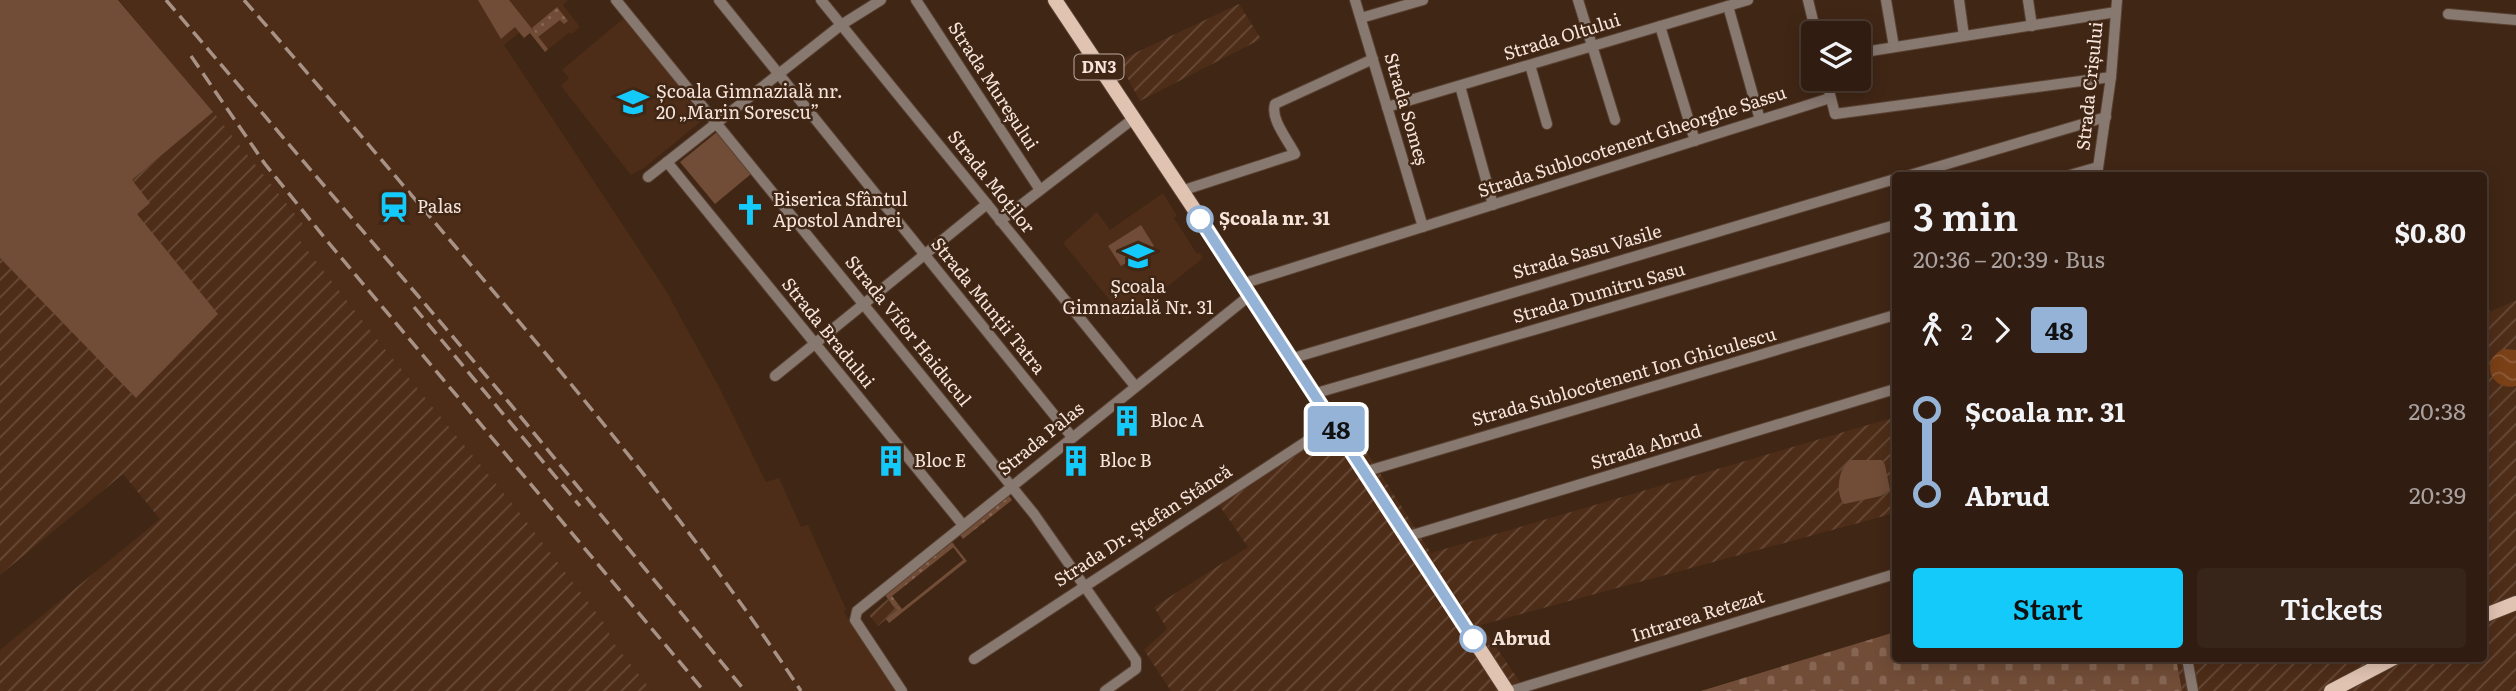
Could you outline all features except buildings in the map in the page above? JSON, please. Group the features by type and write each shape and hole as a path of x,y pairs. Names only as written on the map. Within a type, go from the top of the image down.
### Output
{"main road":[{"name":"DN3","path":"1055,0 1509,691"},
{"path":"2487,614 2516,603"},
{"path":"2331,691 2386,662"}],"street":[{"name":"Strada Vifor Haiducul","path":"616,0 1012,486 1085,584 1136,660 1136,669 1105,691"},
{"name":"Strada Munții Tatra","path":"719,0 1072,437"},
{"name":"Strada Moților","path":"821,0 1135,386"},
{"path":"648,177 841,25 881,0"},
{"name":"Strada Mureșului","path":"916,0 1040,190"},
{"name":"Strada Someș","path":"1355,0 1423,227"},
{"path":"1361,18 1423,0"},
{"path":"1578,0 1615,120"},
{"name":"Strada Oltului","path":"1387,107 1748,0"},
{"path":"1808,0 1813,21"},
{"path":"1886,0 1894,47"},
{"path":"1958,0 1964,36"},
{"path":"2028,0 2032,26"},
{"name":"Strada Crișului","path":"2098,171 2111,78 2116,0"},
{"path":"1728,6 1760,120"},
{"path":"1871,51 2116,12"},
{"path":"2448,14 2516,20"},
{"path":"1660,26 1695,141"},
{"path":"1181,191 1295,154 1275,117 1275,104 1373,59"},
{"path":"1530,65 1547,124"},
{"path":"1829,91 1835,114 2111,78"},
{"path":"1460,86 1493,205"},
{"name":"Strada Sublocotenent Gheorghe Sassu","path":"1245,290 1423,227 1830,98"},
{"path":"1920,172 2106,117"},
{"path":"1000,221 1133,119"},
{"name":"Strada Bradului","path":"667,162 963,526"},
{"name":"Strada Sasu Vasile","path":"1290,359 1892,180"},
{"path":"775,376 987,204"},
{"name":"Strada Dumitru Sasu","path":"1313,394 1892,226"},
{"name":"Strada Palas","path":"902,691 855,620 857,611 1135,386 1245,290"},
{"name":"Strada Sublocotenent Ion Ghiculescu","path":"1364,472 1892,316"},
{"name":"Strada Abrud","path":"1406,537 1892,390"},
{"name":"Strada Dr. Ștefan Stâncă","path":"974,659 1333,424"},
{"name":"Intrarea Retezat","path":"1509,691 1892,575"},
{"path":"2188,662 2193,691"}],"shaded area":[{"path":"119,0 568,0 563,5 580,27 572,34 570,32 545,52 530,33 524,38 519,33 504,45 665,289 719,387 766,482 779,478 801,527 808,525 846,609 844,612 896,691 652,691 613,642 605,624 516,508 384,348 294,233 304,224"},
{"path":"1239,4 1261,39 1140,101 1118,61"},
{"name":"Școala Gimnazială nr. 20 „Marin Sorescu”","path":"624,18 705,118 644,168 631,175 561,86 569,78 562,70"},
{"path":"213,112 304,225 294,233 384,348 516,508 605,624 613,642 652,691 0,691 0,650 160,519 123,474 0,575 0,258 137,397 218,314 136,214 132,180"},
{"name":"Școala Gimnazială Nr. 31","path":"1163,193 1177,216 1174,218 1197,254 1200,253 1203,258 1126,320 1063,243 1097,212 1110,230"},
{"path":"2516,300 2516,691 2182,691 2177,662 2487,662 2487,305 2490,312"},
{"path":"1892,418 1892,514 1481,625 1526,691 1171,691 1144,650 1167,629 1154,607 1248,547 1219,505 1347,421 1431,553"},
{"path":"888,599 897,610 878,626 869,615"}],"green space":[{"path":"0,0 118,0 213,112 132,180 150,203 137,214 218,314 136,398 0,258"},
{"path":"478,0 509,0 548,49 545,52 530,33 524,38 515,27 501,39"},
{"path":"557,7 568,21 564,24 560,20 538,37 532,28"},
{"path":"717,132 751,174 715,204 680,162"},
{"path":"1141,225 1154,246 1121,266 1108,246"},
{"path":"1851,460 1882,460 1890,490 1881,496 1844,504 1839,494 1839,480 1843,468"},
{"path":"1009,496 1012,500 963,539 960,535"},
{"path":"952,542 955,546 892,596 898,604 894,607 885,595"},
{"path":"955,546 967,561 889,623 886,619 897,610 894,607 898,604 902,609 963,560 953,547"},
{"path":"1892,633 1892,662 2177,662 2182,691 1701,691"}],"water":[{"path":"2504,349 2516,350 2516,386 2507,387 2500,384 2491,374 2492,360"}],"railway":[{"path":"166,0 511,405 745,691"},
{"path":"244,0 590,407 678,518 801,691"},
{"path":"191,56 265,164 328,242 704,691"},
{"path":"414,307 580,506"}],"bus line":[{"name":"48","path":"1200,219 1473,639"}],"place":[{"name":"Școala Gimnazială nr. 20 „Marin Sorescu”","path":"633,102"},
{"name":"Palas","path":"394,207"},
{"name":"Biserica Sfântul Apostol Andrei","path":"750,210"},
{"name":"Școala nr. 31","path":"1200,219"},
{"name":"Școala Gimnazială Nr. 31","path":"1138,256"},
{"name":"Bloc A","path":"1127,421"},
{"name":"Bloc E","path":"891,461"},
{"name":"Bloc B","path":"1076,461"},
{"name":"Abrud","path":"1473,639"}]}
